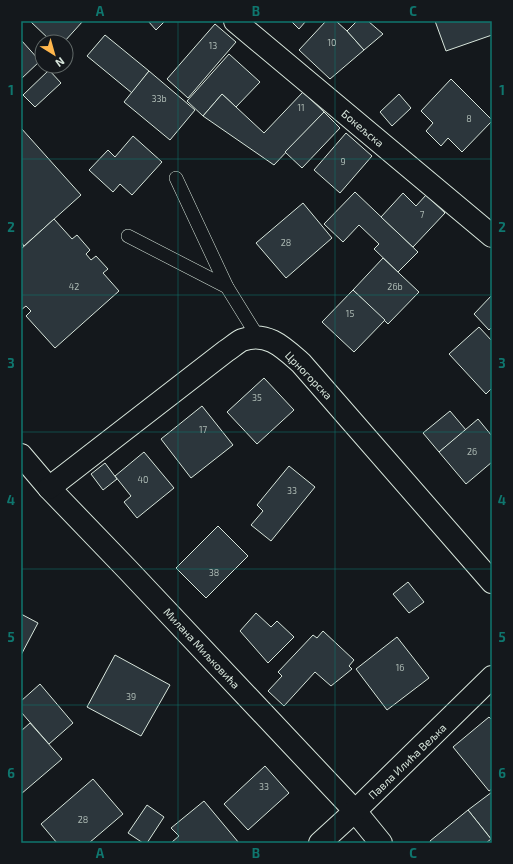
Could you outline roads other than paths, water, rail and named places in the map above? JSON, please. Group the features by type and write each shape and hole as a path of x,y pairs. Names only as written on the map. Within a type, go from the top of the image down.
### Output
{"street":[{"name":"Бокељска","path":"235,21 492,236"},
{"path":"48,488 226,351 241,341 258,337"},
{"name":"Црногорска","path":"258,337 274,341 301,363 492,582"},
{"name":"Милана Миљковића","path":"21,455 48,488 127,569 355,811 381,843"},
{"name":"Павла Илића Вељка","path":"320,843 355,811 492,677"}],"lane":[{"path":"176,178 227,287 258,337"},
{"path":"128,236 227,287"}]}
